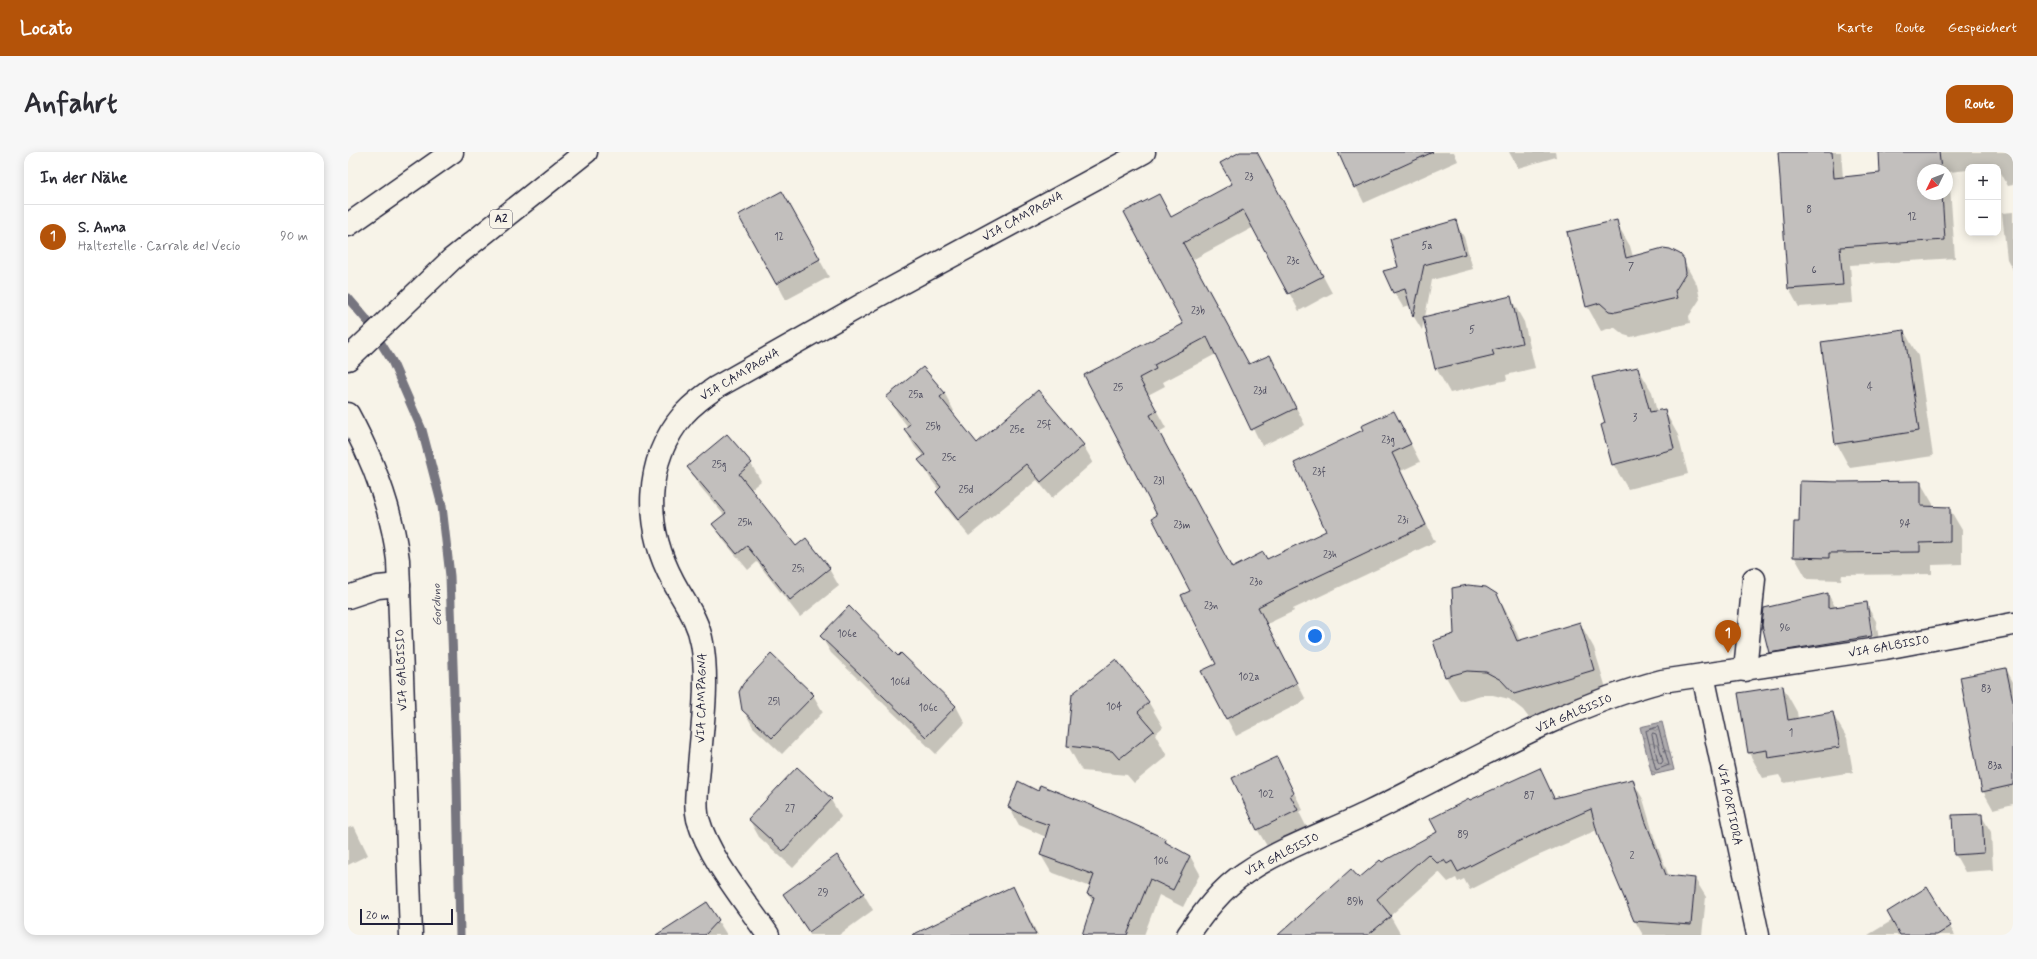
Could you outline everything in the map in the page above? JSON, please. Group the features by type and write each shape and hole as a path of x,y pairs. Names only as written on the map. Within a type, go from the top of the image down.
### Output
{"main road":[{"path":"356,219 452,152"},
{"name":"A2","path":"348,359 452,259 586,152"},
{"name":"VIA CAMPAGNA","path":"768,935 716,857 704,836 698,818 696,801 701,744 704,670 702,644 698,627 690,608 673,581 660,553 653,528 651,506 653,482 659,458 668,437 684,414 717,387 874,298 1144,152"},
{"name":"VIA GALBISIO","path":"348,414 377,475 396,539 399,585 411,935"},
{"path":"1745,670 1754,579"},
{"path":"348,597 378,587 399,585"},
{"name":"VIA GALBISIO","path":"1188,935 1227,887 1244,873 1273,857 1370,812 1497,748 1567,715 1647,686 1702,675 1745,670 1885,648 2013,624"},
{"name":"VIA PORTIORA","path":"1702,675 1758,935"}],"water":[{"path":"1662,722 1674,770 1652,775 1640,727"}],"building":[{"path":"1240,152 1257,152 1323,276 1288,294 1243,210 1183,243 1249,364 1270,355 1296,408 1251,430 1207,337 1154,365 1156,369 1139,378 1157,411 1150,415 1232,568 1263,552 1267,559 1326,531 1294,463 1363,430 1361,426 1394,411 1411,444 1392,453 1426,525 1285,592 1258,607 1297,683 1226,719 1201,671 1216,664 1181,595 1190,591 1152,518 1157,515 1084,375 1183,324 1124,212 1159,194 1171,217 1232,184 1220,163"},
{"path":"1338,152 1433,152 1354,188"},
{"path":"1778,152 1832,152 1834,178 1880,173 1879,152 1939,152 1940,164 1917,164 1917,200 1942,200 1945,240 1840,247 1843,285 1788,289"},
{"path":"782,191 820,259 776,284 738,215"},
{"path":"1456,220 1465,254 1424,265 1413,317 1405,289 1393,293 1383,271 1398,267 1390,239"},
{"path":"1617,220 1626,258 1663,248 1670,249 1680,254 1684,259 1686,273 1675,291 1677,298 1616,312 1609,311 1600,303 1586,307 1567,232"},
{"path":"1511,296 1522,343 1492,350 1494,355 1435,369 1423,317"},
{"path":"1904,330 1919,431 1835,444 1821,342"},
{"path":"923,367 945,393 940,397 977,443 1038,390 1084,445 1041,482 1026,464 958,520 936,492 941,487 918,460 925,455 904,429 910,424 886,397"},
{"path":"1638,367 1650,412 1665,409 1674,449 1612,465 1601,425 1605,423 1592,377"},
{"path":"727,434 752,463 739,474 796,546 806,538 830,568 790,600 747,546 737,554 712,524 726,513 687,467"},
{"path":"1800,481 1921,481 1921,506 1950,507 1950,542 1920,543 1920,552 1829,553 1829,558 1793,557 1794,522 1799,522"},
{"path":"1468,585 1486,587 1497,594 1517,641 1580,622 1594,670 1514,694 1501,680 1486,672 1467,671 1445,677 1433,641 1454,634 1452,588"},
{"path":"1828,593 1828,608 1867,602 1872,636 1769,653 1762,625 1764,608"},
{"path":"849,606 898,656 901,653 956,706 926,737 820,636"},
{"path":"771,654 814,695 772,738 742,710 739,692 743,684"},
{"path":"1116,659 1149,702 1138,712 1154,731 1119,759 1112,751 1067,746 1072,694"},
{"path":"2006,668 2013,701 2013,785 1982,792 1960,677"},
{"path":"1783,686 1788,720 1833,712 1840,747 1768,758 1767,750 1748,753 1738,693"},
{"path":"1277,757 1294,793 1290,795 1298,810 1257,830 1232,778"},
{"path":"797,767 832,799 783,851 748,819"},
{"path":"1540,768 1554,798 1633,779 1645,820 1666,875 1695,878 1691,925 1634,921 1598,836 1591,809 1515,843 1458,872 1452,861 1447,864 1444,860 1437,863 1428,854 1377,899 1391,916 1368,935 1278,935 1351,869 1359,878 1380,860 1382,862 1437,832 1430,819 1469,799 1470,800"},
{"path":"1018,781 1038,791 1040,785 1091,805 1166,839 1165,842 1190,856 1173,890 1150,879 1127,935 1082,935 1094,897 1087,894 1094,875 1040,855 1049,825 1029,818 1008,807"},
{"path":"1982,814 1984,853 1954,855 1952,815"},
{"path":"837,855 864,893 809,932 783,894"},
{"path":"1013,886 1036,935 912,935"},
{"path":"1927,887 1951,926 1937,935 1900,935 1887,912"},
{"path":"707,902 719,920 705,935 656,935"}],"waterway":[{"name":"Gorduno","path":"348,298 366,319 392,361 422,430 442,506 450,576 457,783 460,935"}],"place":[{"name":"S. Anna","path":"1728,653"}]}
